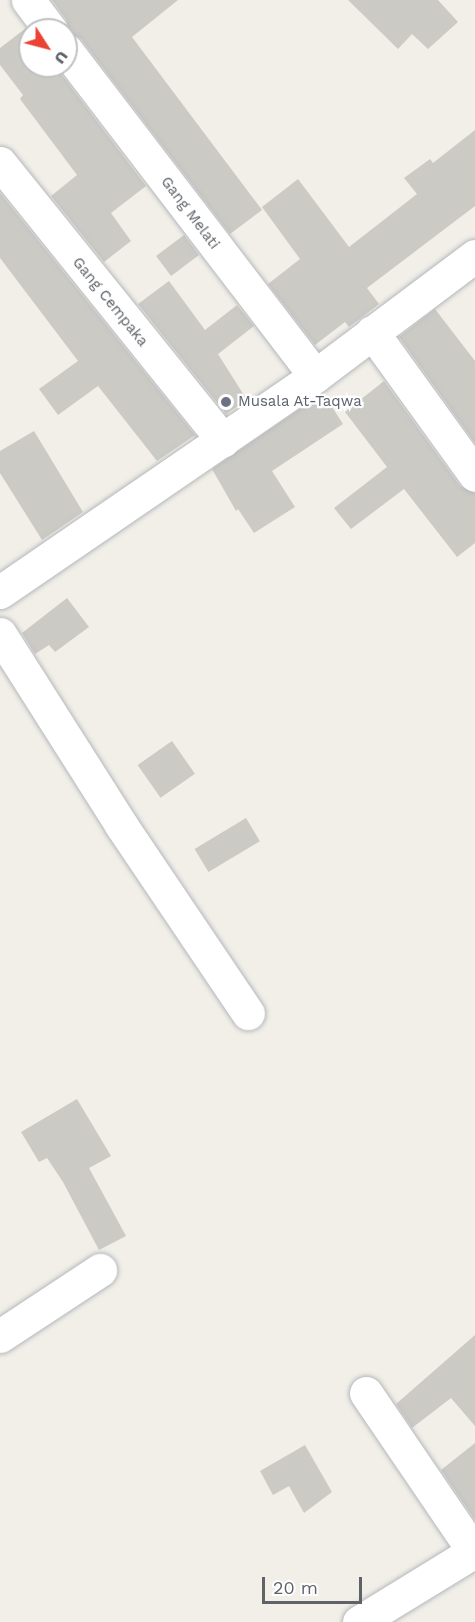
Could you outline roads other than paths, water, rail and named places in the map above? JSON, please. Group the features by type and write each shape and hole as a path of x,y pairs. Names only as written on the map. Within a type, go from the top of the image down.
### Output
{"street":[{"path":"28,0 42,18"},
{"name":"Gang Melati","path":"78,66 315,376"},
{"name":"Gang Cempaka","path":"0,163 223,440"},
{"path":"0,592 315,376 475,256"},
{"path":"372,332 475,475"},
{"path":"0,634 121,825 248,1013"},
{"path":"0,1335 100,1270"},
{"path":"359,1622 474,1551 366,1393"}],"place":[{"name":"Musala At-Taqwa","path":"226,402"}]}
